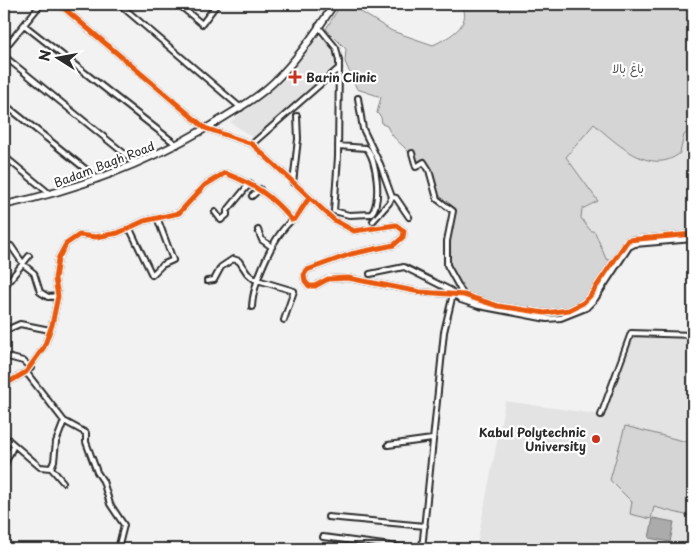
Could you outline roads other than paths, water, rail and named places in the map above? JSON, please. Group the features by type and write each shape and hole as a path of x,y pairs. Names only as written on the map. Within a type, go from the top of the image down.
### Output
{"main road":[{"name":"Badam Bagh Road","path":"4,205 51,195 98,180 177,145 241,108 287,69 334,4"}],"street":[{"path":"4,49 41,4"},
{"path":"59,4 206,128 252,144 334,220 350,230 359,231 396,225 404,231 403,238 394,245 351,254 307,270 304,275 304,281 309,286 315,286 328,279 348,278 402,289 464,294 498,306 556,313 583,303 590,296 616,255 628,240 693,234"},
{"path":"119,4 241,108"},
{"path":"178,4 202,24 217,4"},
{"path":"24,25 177,145"},
{"path":"318,26 336,48 339,68 338,146 334,211 349,216 371,214 376,206 376,170 373,158 366,148 338,146"},
{"path":"4,56 137,164"},
{"path":"252,144 339,68"},
{"path":"358,98 363,129 380,164 392,197 396,198 409,217"},
{"path":"4,104 98,180"},
{"path":"293,183 298,139 297,116"},
{"path":"412,153 416,167 424,162 429,170 437,199 453,211 447,241 446,265 464,294 465,301"},
{"path":"4,156 51,195"},
{"path":"4,385 26,372 44,347 58,296 55,279 58,259 66,244 79,235 96,237 130,229 144,221 158,220 179,213 205,185 225,173 260,189 277,202 292,220"},
{"path":"215,212 220,220 226,216 227,211 250,183"},
{"path":"252,196 260,189"},
{"path":"373,221 392,197"},
{"path":"252,308 252,294 282,228 296,219 309,198"},
{"path":"130,229 152,275 162,265 173,260 158,220"},
{"path":"258,230 262,240 272,248"},
{"path":"670,236 671,241"},
{"path":"370,274 404,267 420,273 452,291 453,294 465,301 498,311 561,318 586,308 595,299 629,247 635,244 693,239"},
{"path":"11,246 24,265 34,273 40,292 48,297 58,296"},
{"path":"616,255 621,258"},
{"path":"4,287 24,265 29,256"},
{"path":"207,281 214,280 221,267 232,259 238,261 247,273 258,280 294,291 284,320"},
{"path":"422,549 444,332 453,294"},
{"path":"4,331 20,324 50,330"},
{"path":"601,415 631,334 693,335"},
{"path":"4,356 22,361 30,368"},
{"path":"26,372 64,421 86,433 86,442 97,472 103,481 110,504 124,525 124,532 119,541 118,549"},
{"path":"51,468 54,461 56,442 64,421"},
{"path":"4,436 40,467 51,468 63,482"},
{"path":"388,445 432,439"},
{"path":"4,466 14,445"},
{"path":"328,517 425,526"},
{"path":"324,537 414,549"}],"place":[{"name":"Barin Clinic","path":"295,77"},
{"name":"Kabul Polytechnic University","path":"596,439"}],"park label":[{"name":"باغ بالا","path":"628,68"}]}
